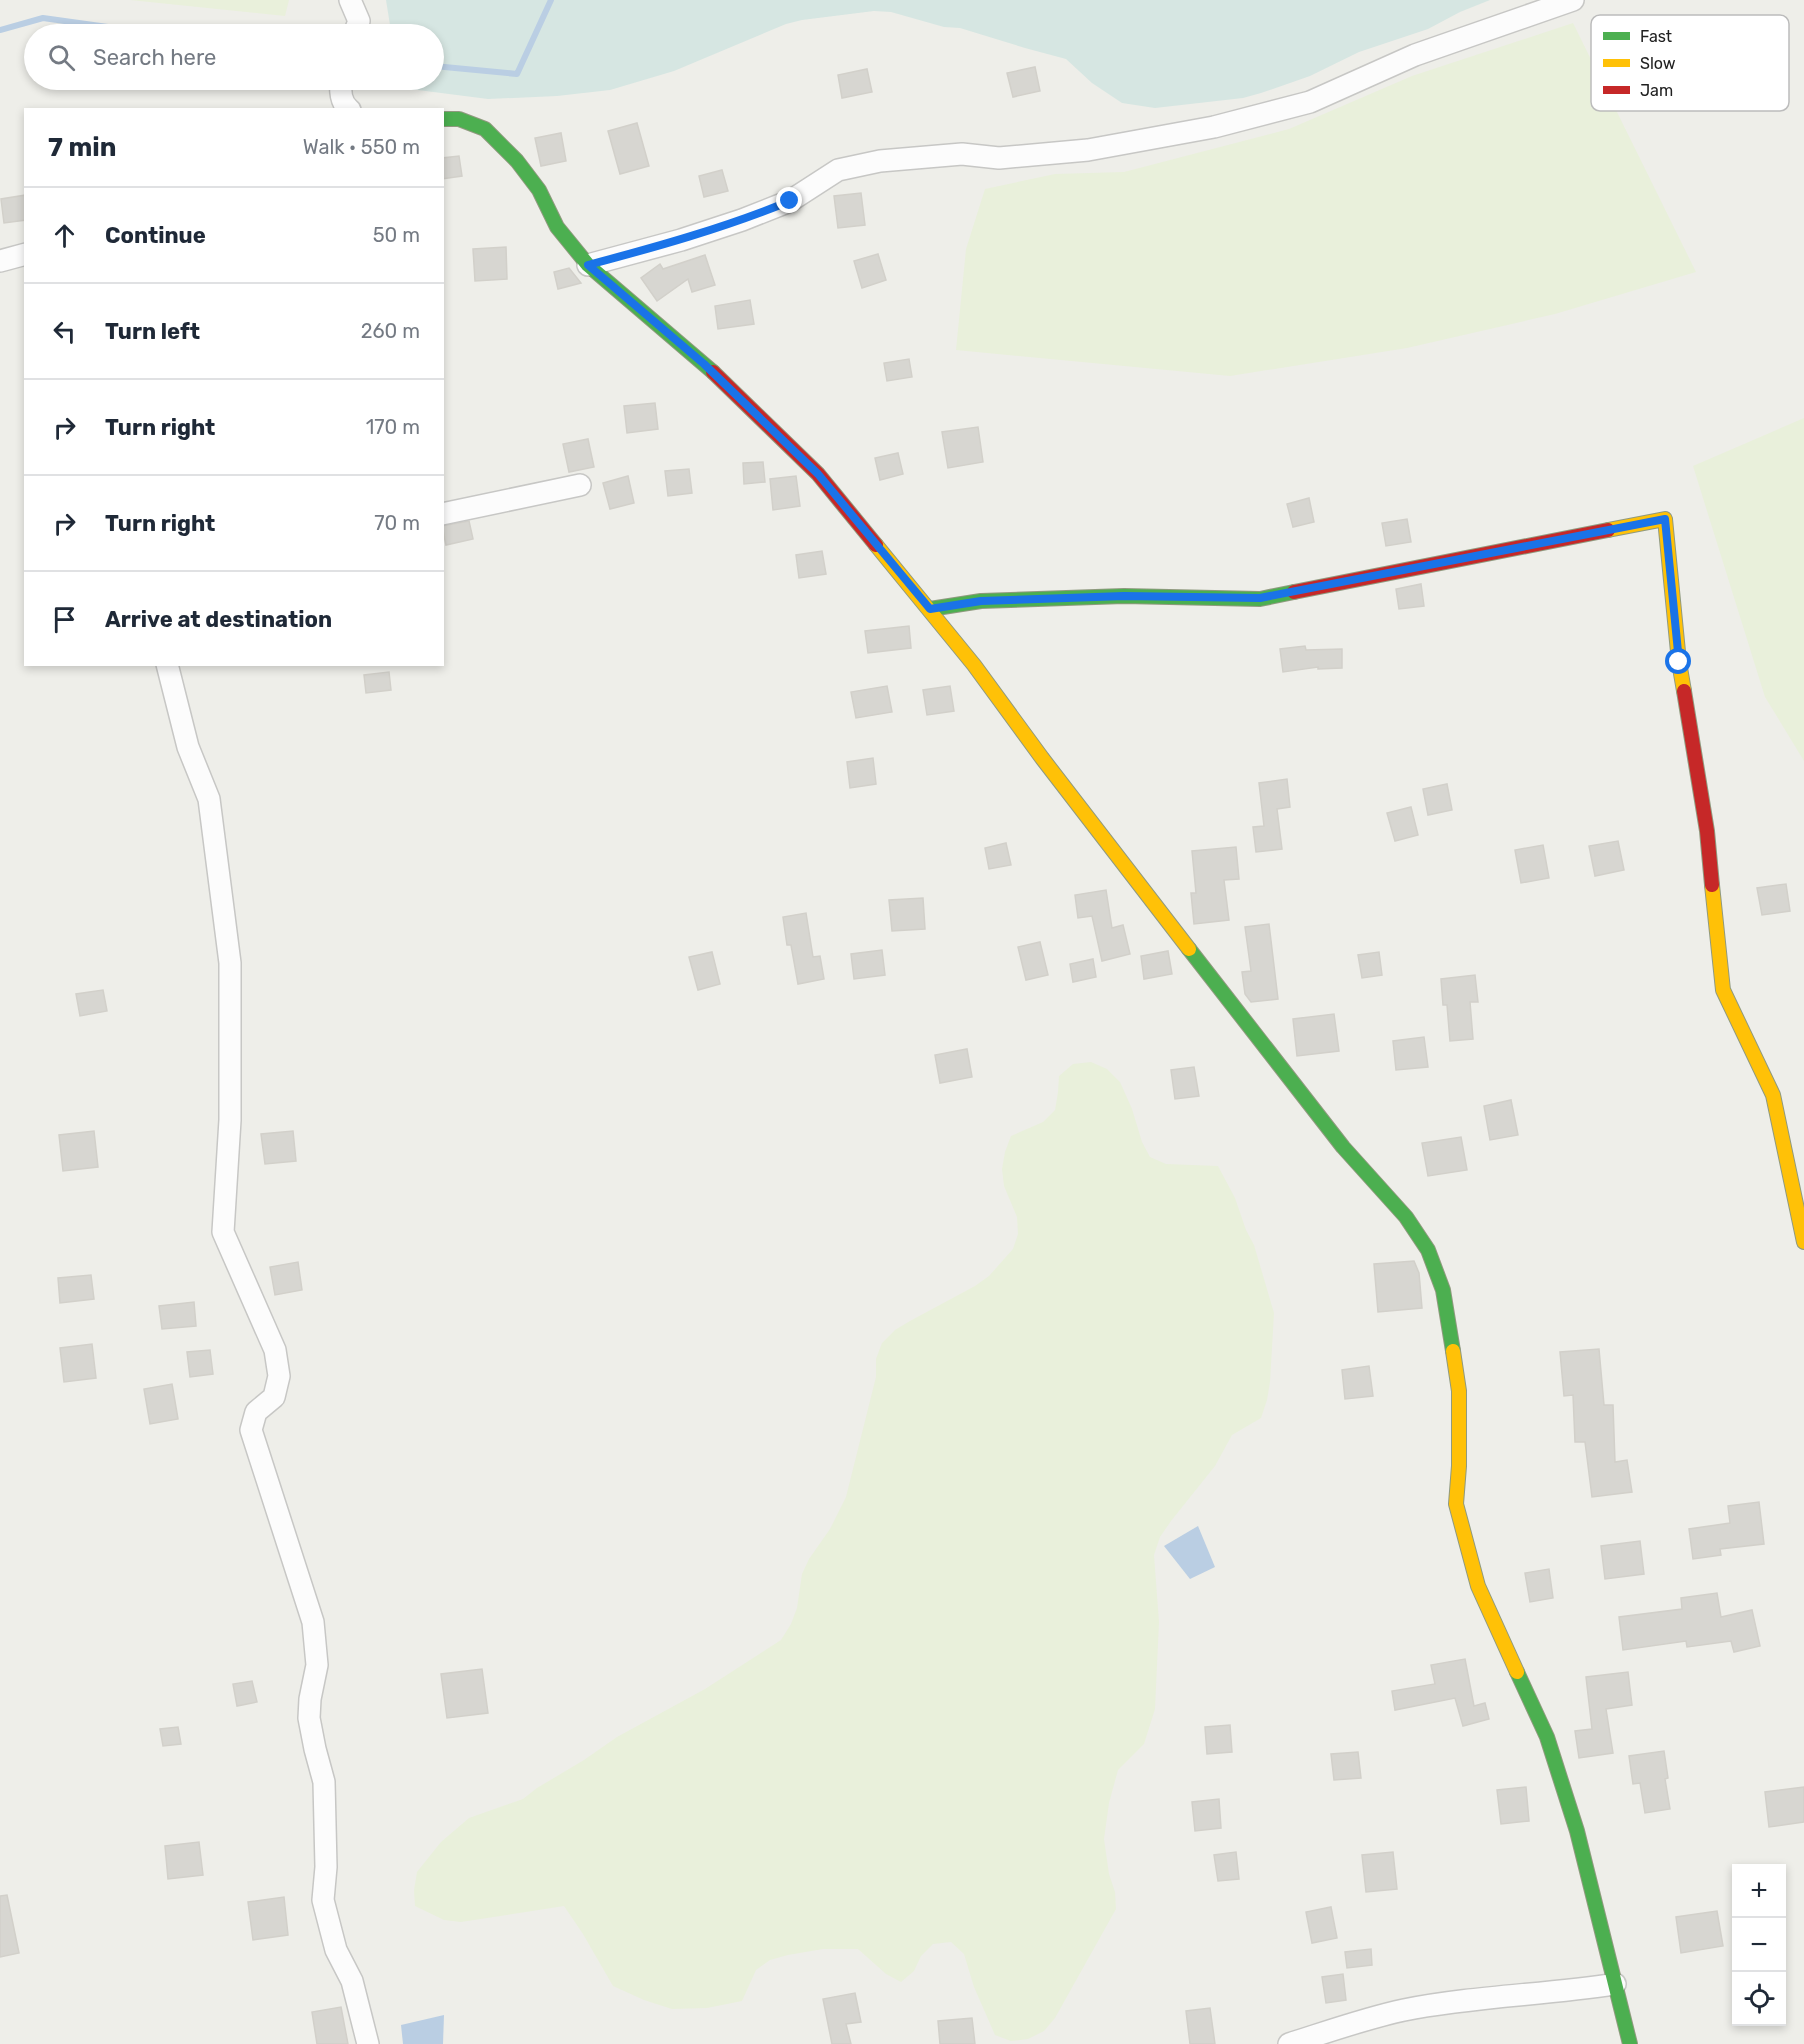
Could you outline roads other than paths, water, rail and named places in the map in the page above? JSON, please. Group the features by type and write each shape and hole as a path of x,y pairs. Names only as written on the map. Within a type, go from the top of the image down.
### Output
{"street":[{"path":"350,0 359,21 358,24"},
{"path":"588,265 681,240 742,220 790,201 837,170 880,161 962,154 999,158 1088,150 1214,127 1310,102 1415,55 1572,0"},
{"path":"340,90 348,108"},
{"path":"444,119 459,119 485,129 517,161 539,190 556,227 588,265 704,364 818,474 930,609 1280,1066 1344,1147 1406,1217 1428,1250 1443,1290 1459,1391 1459,1466 1456,1504 1463,1533 1478,1586 1547,1737 1576,1831 1630,2044"},
{"path":"0,261 24,255"},
{"path":"444,513 580,485"},
{"path":"930,609 981,601 1124,596 1260,598 1665,519 1679,662 1707,831 1723,990 1773,1095 1804,1242"},
{"path":"168,666 188,747 209,799 230,963 230,1120 224,1232 275,1350 279,1376 273,1397 256,1412 251,1430 313,1622 317,1665 310,1699 309,1718 324,1782 326,1867 323,1900 336,1950 352,1981 368,2044"},
{"path":"1289,2044 1404,2010 1564,1992 1615,1983"}],"water":[{"path":"1198,1526 1215,1567 1190,1579 1164,1546"},
{"path":"444,2015 443,2044 403,2044 401,2025"}],"waterway":[{"path":"444,67 517,74 551,0"},
{"path":"0,30 43,18 86,24"}]}
